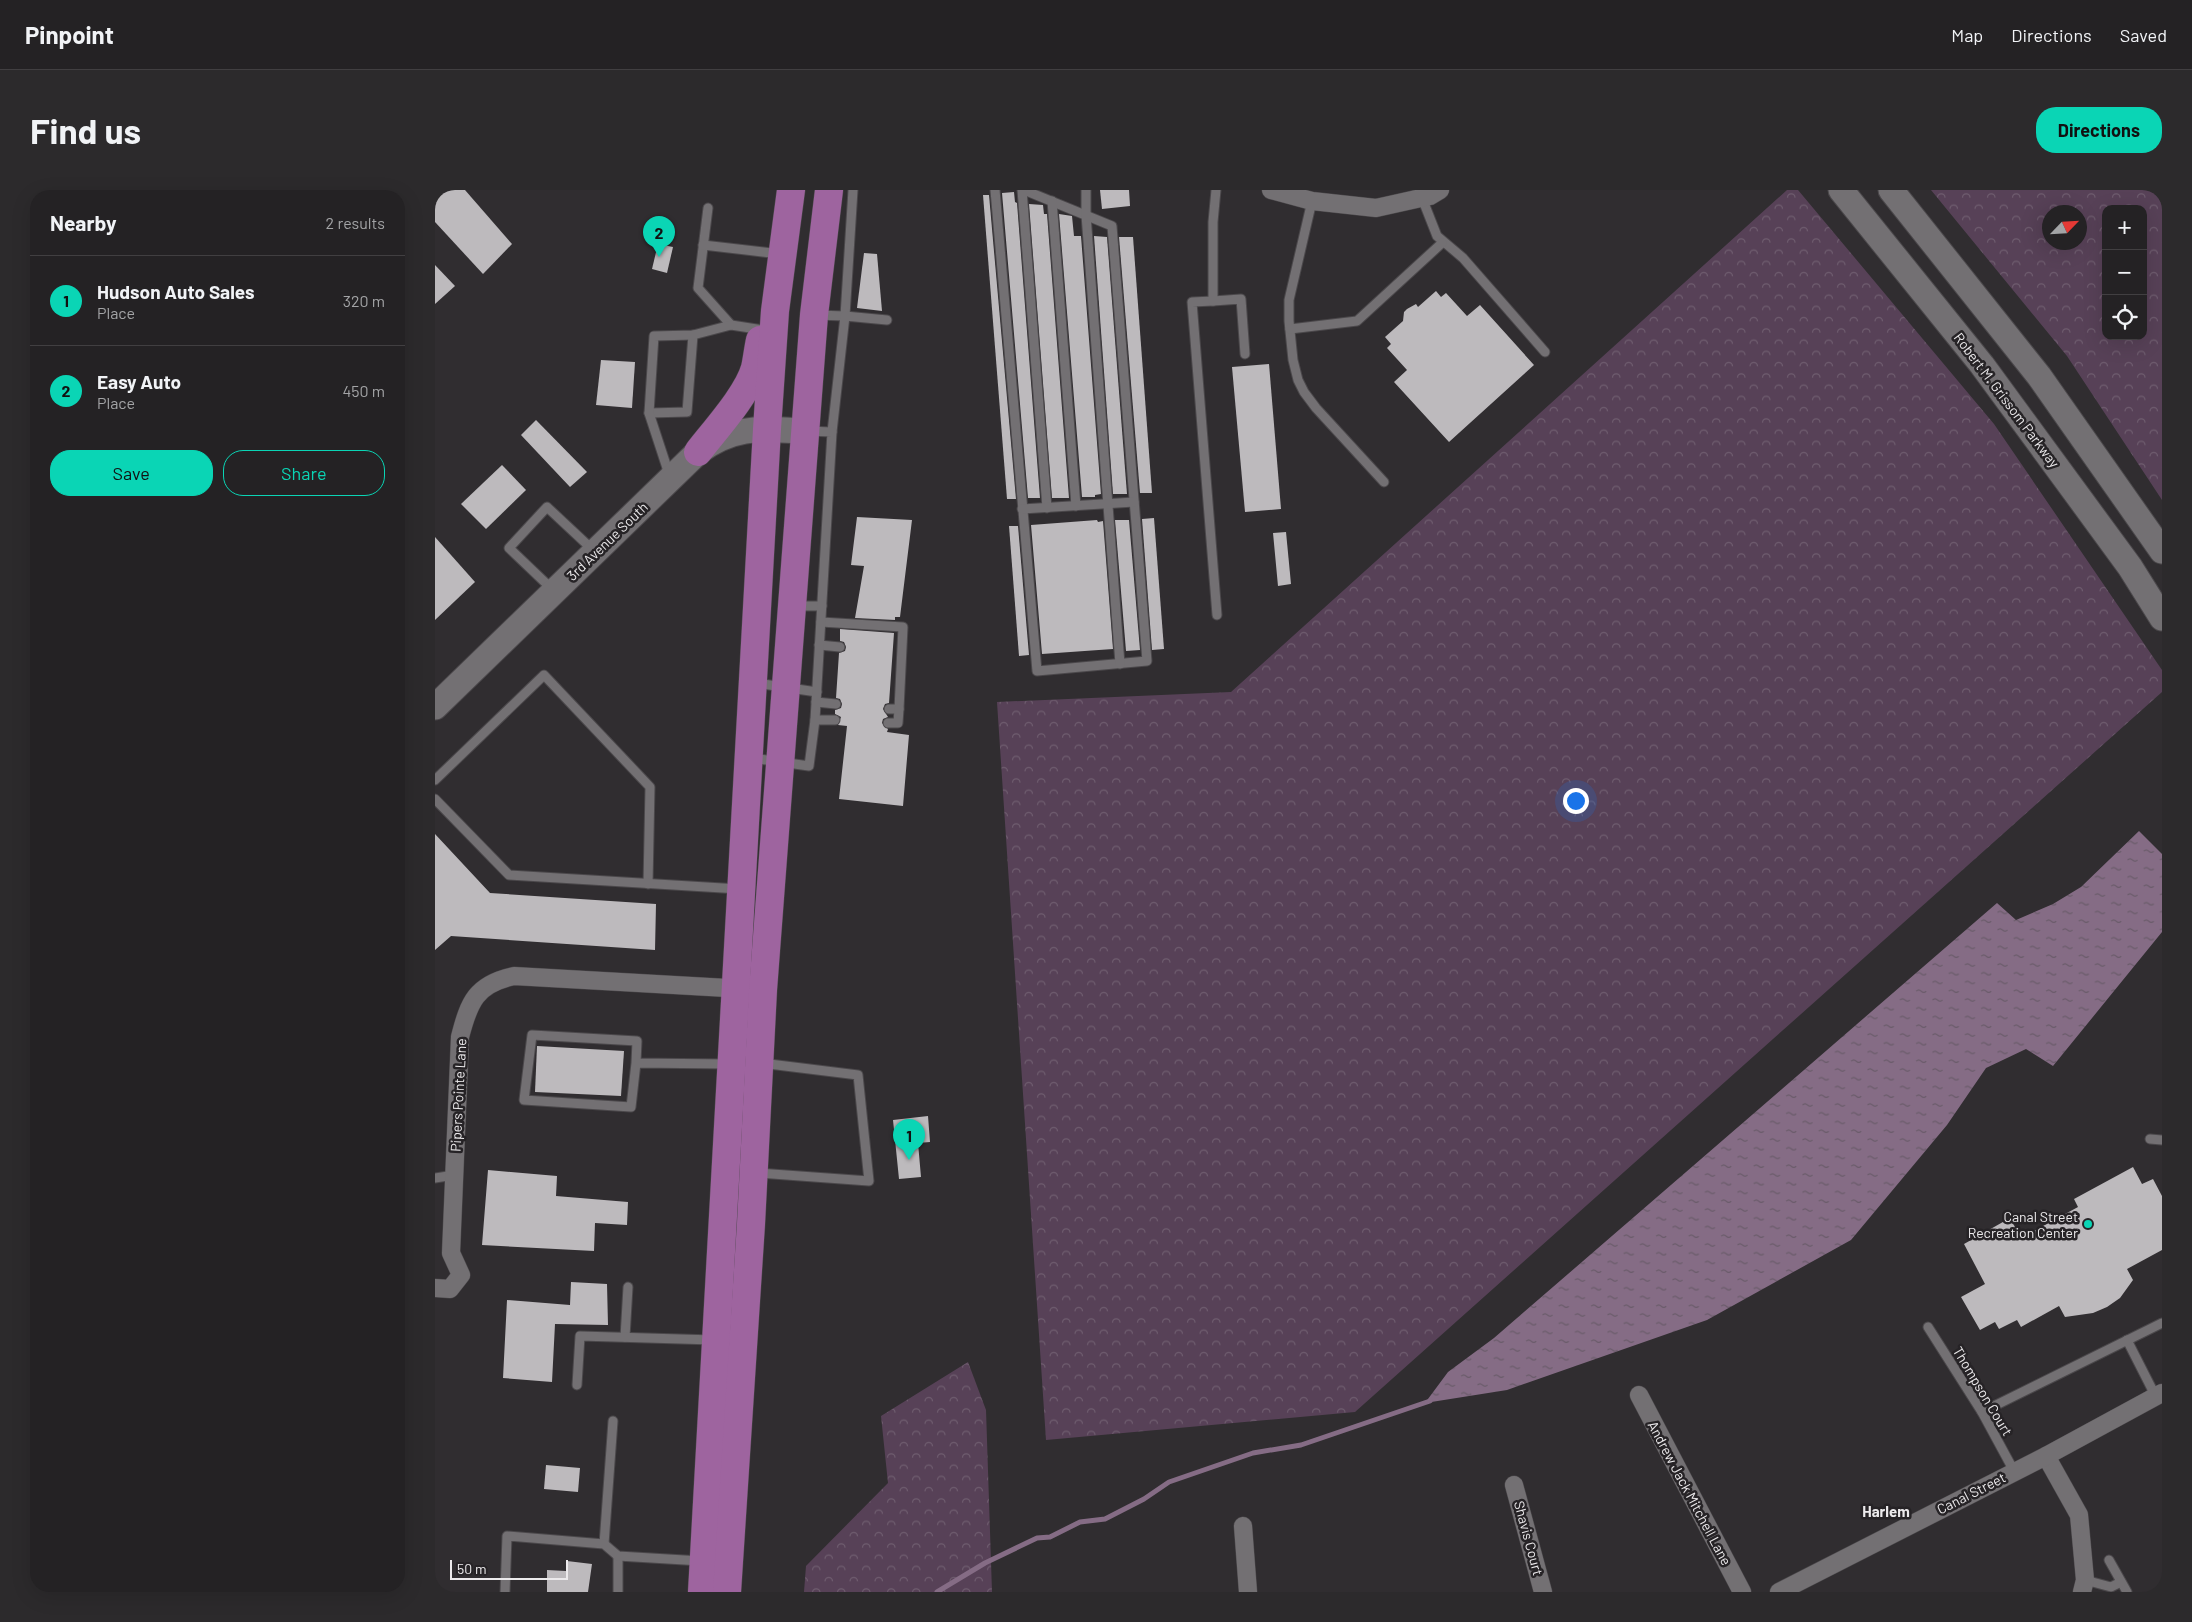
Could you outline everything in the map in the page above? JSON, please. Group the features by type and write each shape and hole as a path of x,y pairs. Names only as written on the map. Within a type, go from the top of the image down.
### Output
{"main road":[{"path":"698,452 725,417 755,369 769,320 782,254 791,190"},
{"path":"727,1592 740,1171 750,990 780,763 804,430 814,315 829,190"},
{"name":"Robert M. Grissom Parkway","path":"1841,190 1982,365 2130,567 2162,618"},
{"path":"1891,190 2039,376 2162,551"},
{"path":"750,990 742,890 767,429 769,320"},
{"name":"3rd Avenue South","path":"435,707 698,452 715,439 742,430 804,430"},
{"path":"702,1592 717,1340 740,1171"}],"street":[{"path":"1271,190 1313,195 1376,208 1422,198 1440,190"},
{"name":"Pipers Pointe Lane","path":"435,1288 450,1289 461,1275 451,1253 460,1036 466,1012 473,997 499,979 514,976 750,990"},
{"name":"Andrew Jack Mitchell Lane","path":"1639,1395 1742,1592"},
{"name":"Canal Street","path":"1779,1592 2046,1456 2159,1395"},
{"path":"2046,1456 2079,1515 2083,1586"},
{"name":"Shavis Court","path":"1514,1485 1543,1592"},
{"path":"1243,1526 1248,1592"}],"lane":[{"path":"749,758 809,766 817,692 831,432 845,316 853,190"},
{"path":"995,190 1037,671 1147,661 1112,226 1023,190 1047,508"},
{"path":"1086,190 1086,215 1120,664"},
{"path":"1213,301 1213,222 1216,190"},
{"path":"1313,195 1289,300 1293,360 1304,392 1384,482"},
{"path":"1422,198 1437,236 1442,243 1463,258 1545,352"},
{"path":"1052,202 1076,506"},
{"path":"707,208 698,288 731,325"},
{"path":"1290,329 1357,321 1442,243"},
{"path":"703,245 782,254"},
{"path":"1217,615 1192,302 1241,299 1245,354"},
{"path":"814,315 887,320"},
{"path":"670,480 649,413 654,336 693,335 731,325 769,320"},
{"path":"649,413 687,412 693,335"},
{"path":"804,430 831,432"},
{"path":"1022,509 1135,502"},
{"path":"555,592 509,548 547,507 595,552"},
{"path":"791,606 822,606"},
{"path":"821,622 903,627 897,653 898,723 888,723"},
{"path":"819,645 839,647"},
{"path":"435,780 544,676 650,787 648,884"},
{"path":"754,682 817,692"},
{"path":"816,702 836,704"},
{"path":"889,709 899,710"},
{"path":"815,720 835,720"},
{"path":"435,799 509,875 742,890"},
{"path":"532,1035 637,1041 636,1063 631,1108 524,1100 532,1035"},
{"path":"636,1063 746,1063 858,1075 869,1181 740,1171"},
{"path":"2149,1139 2162,1140"},
{"path":"435,1178 454,1175"},
{"path":"625,1337 628,1286"},
{"path":"1982,1412 2162,1323"},
{"name":"Thompson Court","path":"1928,1327 1982,1412 2014,1471"},
{"path":"577,1385 580,1336 717,1340"},
{"path":"2127,1340 2159,1395"},
{"path":"604,1544 613,1421"},
{"path":"505,1592 507,1536 604,1544 618,1556 704,1561"},
{"path":"618,1556 618,1592"},
{"path":"2109,1560 2127,1592"},
{"path":"2083,1586 2111,1587 2121,1582"}],"green space":[{"path":"1787,190 1798,190 1994,424 2162,670 2162,692 1355,1412 1046,1440 997,702 1231,692"},
{"path":"1931,190 2162,190 2162,500 2067,356"},
{"path":"968,1362 986,1410 992,1592 804,1592 806,1566 888,1483 881,1416"}],"water":[{"path":"2139,831 2162,854 2162,932 2053,1066 2026,1049 1986,1068 1947,1125 1851,1240 1707,1320 1507,1390 1425,1403 1448,1372 1494,1338 1997,903 2016,920 2053,904 2081,887"}],"building":[{"path":"441,190 465,190 512,244 483,274 435,222 435,195"},
{"path":"1100,190 1129,190 1130,206 1102,209"},
{"path":"1014,192 1015,202 1017,203 1040,498 1028,498 1002,193"},
{"path":"983,195 989,195 1016,499 1007,499"},
{"path":"1029,204 1043,205 1044,214 1047,214 1069,498 1052,498"},
{"path":"1059,214 1072,216 1074,236 1081,236 1101,494 1095,495 1095,497 1082,497"},
{"path":"1094,236 1107,237 1127,494 1113,494"},
{"path":"1119,237 1133,237 1152,493 1140,493"},
{"path":"658,244 673,247 667,273 652,269"},
{"path":"864,253 877,254 882,311 857,308"},
{"path":"435,265 455,286 435,304"},
{"path":"1436,291 1441,297 1446,293 1467,316 1480,305 1534,365 1449,442 1394,382 1407,370 1387,348 1391,344 1385,337 1403,321 1404,312 1407,309 1416,304 1418,307"},
{"path":"601,360 635,362 632,408 596,405"},
{"path":"1269,364 1281,509 1245,512 1232,367"},
{"path":"536,420 587,472 570,487 521,435"},
{"path":"502,465 526,490 486,529 461,504"},
{"path":"857,517 912,520 900,617 895,617 895,620 855,618 864,566 851,565"},
{"path":"1154,518 1164,649 1152,650 1142,519"},
{"path":"1097,520 1098,522 1103,521 1113,649 1042,654 1031,525"},
{"path":"1115,520 1129,520 1140,650 1126,651"},
{"path":"1009,526 1018,526 1029,655 1019,656"},
{"path":"1286,532 1291,584 1278,586 1273,533"},
{"path":"435,537 475,582 435,620"},
{"path":"840,629 894,633 889,703 885,704 883,709 888,717 883,719 882,723 888,729 887,732 909,735 903,806 839,799 847,726 838,725 841,717 835,714 835,710 841,708 842,704 840,699 836,698 839,653 845,651 846,647 844,642 840,641"},
{"path":"435,834 490,893 656,904 655,950 451,936 435,950"},
{"path":"537,1046 624,1051 621,1096 535,1092"},
{"path":"928,1116 930,1142 918,1143 921,1177 899,1179 893,1120"},
{"path":"2133,1167 2142,1184 2153,1179 2162,1196 2162,1250 2127,1269 2133,1280 2120,1298 2107,1307 2093,1313 2065,1317 2059,1306 2021,1327 2017,1320 1999,1329 1995,1322 1980,1330 1961,1297 1985,1284 1964,1244 2010,1218 2021,1238 2078,1207 2074,1199"},
{"path":"488,1170 557,1176 556,1196 628,1202 627,1225 595,1223 594,1251 482,1245"},
{"path":"571,1282 607,1284 608,1325 555,1324 552,1382 503,1378 507,1300 570,1305"},
{"path":"546,1465 580,1468 578,1492 544,1489"},
{"path":"567,1561 592,1564 588,1592 547,1592 547,1570 566,1571"}],"waterway":[{"path":"937,1592 985,1563 1037,1538 1050,1537 1080,1522 1105,1519 1144,1499 1169,1482 1253,1453 1301,1445 1430,1401"}],"place":[{"name":"Easy Auto","path":"659,257"},
{"name":"Hudson Auto Sales","path":"909,1160"},
{"name":"Canal Street Recreation Center","path":"2088,1224"}],"district":[{"name":"Harlem","path":"1886,1511"}]}
